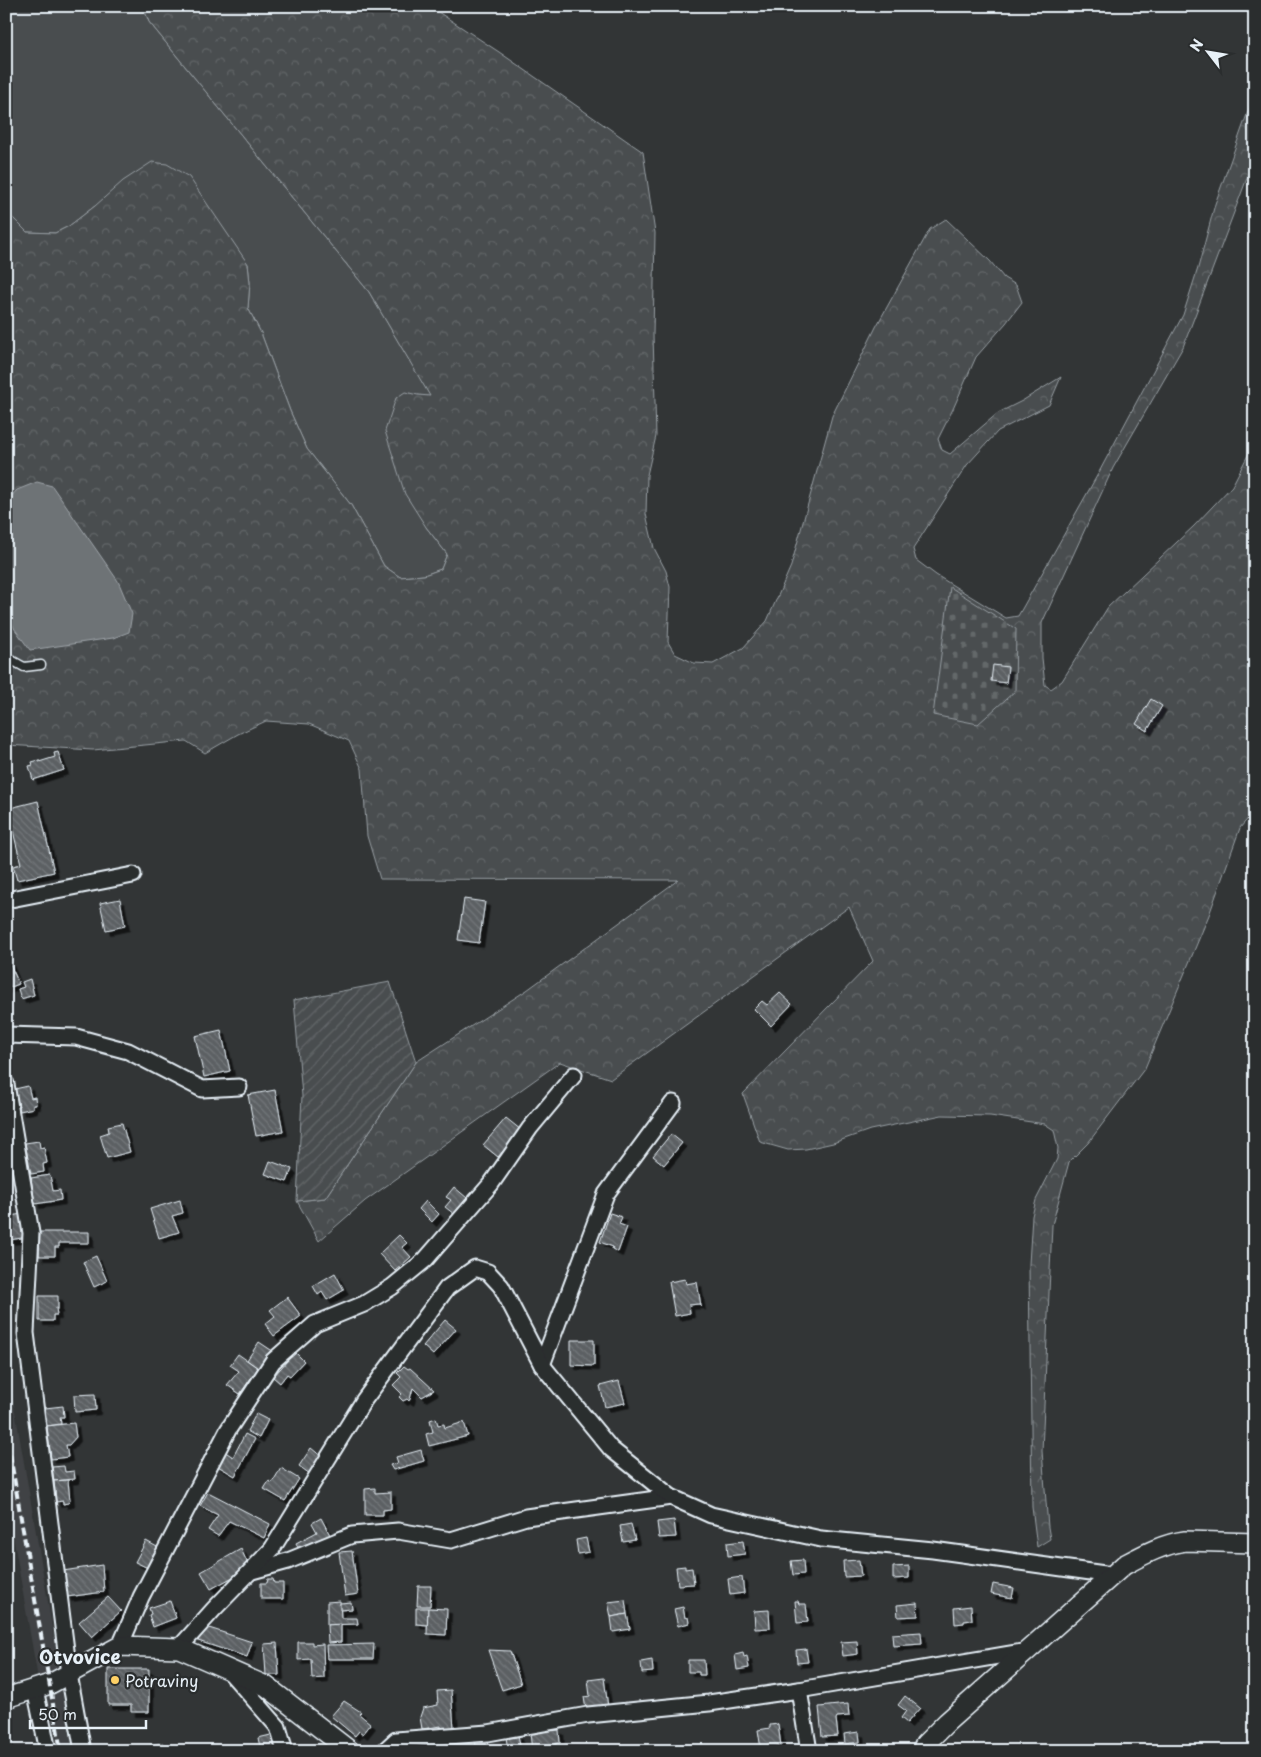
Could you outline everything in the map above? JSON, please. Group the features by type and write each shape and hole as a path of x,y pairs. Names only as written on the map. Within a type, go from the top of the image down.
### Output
{"street":[{"path":"6,900 133,875"},
{"path":"6,1035 76,1037 128,1051 202,1088 239,1087"},
{"path":"120,1646 141,1597 228,1430 273,1361 315,1324 364,1304 392,1287 425,1260 491,1184 530,1128 574,1075"},
{"path":"6,1084 32,1232 26,1333 70,1674 83,1751"},
{"path":"542,1365 606,1194 673,1103"},
{"path":"179,1648 272,1549 364,1400 447,1288 475,1268 488,1272 501,1286 542,1365 611,1450 671,1498 711,1515 821,1539 933,1550 1112,1575"},
{"path":"252,1571 288,1561 352,1535 398,1531 451,1540 526,1517 671,1498"},
{"path":"922,1751 926,1744 947,1722 1124,1565 1148,1552 1175,1542 1255,1543"},
{"path":"6,1698 50,1684 120,1646 179,1648 266,1686 350,1751"},
{"path":"384,1751 396,1740 488,1733 588,1715 709,1703 799,1690 1028,1650"},
{"path":"229,1671 278,1727 285,1751"},
{"path":"35,1689 48,1751"},
{"path":"799,1690 809,1751"}],"lane":[{"path":"6,656 24,667 41,665"}],"shaded area":[{"path":"37,482 52,486 118,581 132,614 129,632 113,638 30,650 14,628 6,606 6,502 17,490"},
{"path":"6,1358 75,1751 45,1751 41,1696 6,1496"}],"green space":[{"path":"6,6 143,6 149,22 369,292 431,397 418,395 426,527 447,554 441,569 424,575 400,577 384,566 351,505 307,449 290,411 261,333 248,308 250,283 248,264 236,248 95,206 69,226 55,233 27,232 6,211"},
{"path":"143,6 429,6 643,152 655,233 653,335 656,436 647,475 646,514 654,548 666,571 670,587 668,642 675,654 694,663 713,664 743,648 767,621 791,566 832,416 876,327 930,229 946,219 990,261 1004,278 1016,285 1022,302 976,357 938,439 942,450 950,454 998,413 1061,377 1049,405 998,431 967,465 913,549 916,560 936,575 1006,618 1018,616 1098,474 1183,315 1215,204 1250,106 1255,97 1255,157 1183,347 1113,468 1042,623 1042,658 1045,685 1051,689 1062,681 1108,607 1194,526 1232,486 1249,453 1255,434 1255,810 1240,828 1209,915 1145,1068 1088,1143 1069,1162 1052,1225 1042,1451 1050,1539 1037,1547 1032,1507 1029,1264 1032,1216 1036,1200 1057,1159 1058,1148 1054,1130 1045,1124 990,1116 942,1115 870,1130 833,1143 806,1149 788,1150 760,1142 743,1094 873,961 849,907 611,1079 560,1062 365,1201 319,1241 297,1201 325,1198 416,1062 527,990 678,880 380,879 367,836 362,769 349,741 309,724 266,721 205,753 186,741 93,750 6,745 6,211 27,232 55,233 69,226 123,181 152,162 167,164 189,177 248,264 250,283 248,308 261,333 290,411 307,449 351,505 384,566 400,577 424,575 441,569 447,554 426,527 405,494 385,431 396,398 405,392 430,396 369,292 149,22"},
{"path":"950,587 1016,629 1015,691 978,724 933,715"},
{"path":"390,982 416,1062 325,1198 297,1201 302,1096 294,1000"}],"building":[{"path":"993,665 1008,667 1006,683 991,681"},
{"path":"1151,699 1162,706 1147,731 1136,724"},
{"path":"58,752 64,770 33,780 29,766 33,765 32,762 55,757 54,753"},
{"path":"38,801 54,872 17,880 13,866 21,864 13,831 6,833 6,809"},
{"path":"120,899 125,926 106,930 100,903"},
{"path":"464,899 485,902 479,943 458,940"},
{"path":"6,955 19,984 6,989"},
{"path":"30,979 34,995 21,999 18,989 24,987 22,982"},
{"path":"780,993 792,1004 771,1026 754,1009 762,1001 767,1005"},
{"path":"221,1030 230,1071 204,1077 195,1036"},
{"path":"28,1086 31,1098 35,1097 36,1105 33,1105 33,1108 20,1111 15,1089"},
{"path":"275,1090 283,1131 256,1136 248,1095"},
{"path":"506,1118 521,1130 498,1157 483,1145"},
{"path":"122,1123 130,1152 107,1158 100,1135 109,1132 108,1126"},
{"path":"671,1134 682,1143 664,1165 653,1156"},
{"path":"39,1141 40,1148 44,1147 47,1163 43,1164 44,1172 31,1174 25,1143"},
{"path":"270,1161 292,1169 287,1182 265,1174"},
{"path":"50,1175 53,1191 60,1190 61,1200 35,1204 31,1178"},
{"path":"454,1187 467,1198 454,1214 445,1207 451,1200 446,1197"},
{"path":"180,1200 183,1213 172,1216 179,1232 159,1238 150,1209"},
{"path":"426,1201 439,1214 432,1222 419,1209"},
{"path":"610,1213 622,1217 619,1224 627,1227 618,1252 612,1249 613,1247 600,1242"},
{"path":"23,1214 27,1237 10,1240 8,1227 11,1226 9,1216"},
{"path":"40,1232 89,1232 89,1243 59,1243 59,1247 55,1247 55,1256 39,1256"},
{"path":"399,1235 407,1243 402,1247 411,1257 395,1271 379,1254"},
{"path":"96,1256 107,1281 94,1287 83,1262"},
{"path":"335,1273 344,1290 327,1300 322,1292 318,1295 313,1286"},
{"path":"685,1279 686,1284 697,1282 701,1306 699,1304 689,1305 690,1313 675,1316 669,1282"},
{"path":"39,1296 58,1296 57,1315 53,1315 53,1321 39,1321"},
{"path":"287,1297 301,1316 274,1336 265,1324 275,1316 270,1310"},
{"path":"445,1320 456,1329 433,1355 423,1346"},
{"path":"571,1340 594,1340 594,1366 571,1365"},
{"path":"259,1342 271,1350 258,1368 247,1360"},
{"path":"295,1352 304,1361 290,1376 287,1374 280,1383 273,1377"},
{"path":"238,1354 258,1368 240,1394 227,1385 239,1371 230,1365"},
{"path":"404,1366 408,1369 410,1368 434,1390 422,1397 413,1388 409,1401 407,1399 403,1401 399,1397 402,1394 393,1385 401,1377 397,1373"},
{"path":"619,1381 625,1403 605,1407 600,1386"},
{"path":"95,1394 96,1410 75,1412 74,1395"},
{"path":"63,1406 64,1417 60,1417 61,1424 47,1426 45,1408"},
{"path":"256,1414 268,1420 259,1438 247,1431"},
{"path":"436,1418 438,1425 444,1424 445,1428 464,1422 468,1436 429,1446 426,1434 433,1432 430,1420"},
{"path":"74,1423 76,1437 69,1445 66,1445 68,1457 51,1459 47,1426"},
{"path":"245,1434 255,1439 235,1476 216,1465 224,1451 233,1457"},
{"path":"311,1448 322,1457 310,1474 299,1466"},
{"path":"421,1450 424,1461 393,1470 390,1465 398,1463 396,1457"},
{"path":"64,1466 65,1472 74,1471 75,1479 54,1481 52,1467"},
{"path":"281,1468 299,1479 285,1501 264,1489 269,1481 272,1483"},
{"path":"68,1480 70,1501 63,1504 63,1501 56,1502 54,1481"},
{"path":"375,1488 375,1493 391,1492 391,1509 383,1510 383,1515 365,1515 365,1489"},
{"path":"208,1492 270,1524 264,1538 229,1521 218,1536 208,1530 218,1515 200,1506"},
{"path":"321,1518 331,1537 301,1553 296,1543 317,1532 312,1523"},
{"path":"674,1520 676,1537 659,1538 657,1522"},
{"path":"631,1524 635,1540 623,1542 620,1526"},
{"path":"586,1538 589,1552 578,1554 576,1540"},
{"path":"146,1541 159,1548 148,1568 135,1562"},
{"path":"743,1541 745,1554 728,1556 727,1543"},
{"path":"241,1549 247,1562 240,1573 211,1589 201,1572"},
{"path":"352,1551 358,1594 345,1596 339,1552"},
{"path":"803,1560 804,1574 793,1575 791,1561"},
{"path":"859,1560 861,1576 844,1577 843,1561"},
{"path":"102,1565 104,1592 67,1597 63,1571"},
{"path":"685,1566 685,1569 692,1568 694,1584 678,1585 676,1567"},
{"path":"909,1566 909,1578 893,1579 893,1567"},
{"path":"742,1577 744,1593 730,1595 728,1579"},
{"path":"268,1579 273,1579 274,1583 283,1583 283,1599 261,1599 261,1583 267,1583"},
{"path":"993,1584 1014,1588 1012,1598 991,1594"},
{"path":"418,1586 431,1586 430,1606 417,1606"},
{"path":"108,1597 121,1611 92,1637 79,1622"},
{"path":"625,1600 627,1614 611,1617 608,1602"},
{"path":"170,1601 176,1618 153,1627 149,1608"},
{"path":"340,1601 341,1618 357,1618 358,1624 327,1625 327,1602"},
{"path":"795,1601 798,1601 799,1604 806,1604 808,1622 797,1623"},
{"path":"351,1602 352,1609 340,1610 340,1603"},
{"path":"917,1603 918,1616 898,1617 897,1605"},
{"path":"971,1606 972,1620 955,1624 954,1608"},
{"path":"683,1607 685,1618 688,1617 689,1623 678,1626 674,1609"},
{"path":"416,1608 428,1608 428,1625 416,1624"},
{"path":"428,1608 447,1609 446,1635 427,1634"},
{"path":"769,1610 770,1628 755,1629 754,1611"},
{"path":"627,1614 630,1629 613,1632 611,1617"},
{"path":"341,1624 341,1642 328,1643 327,1625"},
{"path":"203,1626 252,1642 247,1657 198,1641"},
{"path":"921,1632 922,1644 893,1646 892,1634"},
{"path":"857,1641 858,1654 843,1656 841,1642"},
{"path":"298,1642 312,1642 312,1645 323,1644 324,1678 312,1679 311,1659 298,1660"},
{"path":"277,1643 279,1675 266,1675 264,1644"},
{"path":"374,1644 373,1659 327,1659 326,1645"},
{"path":"806,1649 808,1662 797,1663 796,1650"},
{"path":"488,1650 510,1651 521,1684 502,1690"},
{"path":"743,1653 744,1657 747,1656 749,1668 737,1670 735,1655"},
{"path":"652,1660 653,1672 642,1673 641,1662"},
{"path":"688,1660 704,1660 705,1675 699,1675 699,1672 688,1672"},
{"path":"108,1669 149,1669 149,1712 131,1712 131,1705 108,1705"},
{"path":"604,1678 608,1707 586,1710 584,1697 590,1696 588,1680"},
{"path":"451,1690 454,1728 441,1730 441,1726 422,1729 420,1717 423,1708 438,1705 437,1691"},
{"path":"905,1696 920,1708 907,1723 901,1718 906,1711 898,1705"},
{"path":"344,1701 361,1712 359,1714 371,1724 363,1734 359,1731 355,1736 331,1716"},
{"path":"848,1704 849,1716 837,1717 836,1719 838,1736 822,1737 819,1707"},
{"path":"778,1724 781,1746 761,1749 758,1730 770,1728 770,1725"},
{"path":"559,1730 560,1743 555,1744 555,1751 532,1751 530,1733"},
{"path":"6,1731 10,1750 9,1751 6,1751"},
{"path":"859,1732 860,1742 845,1744 844,1734"},
{"path":"275,1734 280,1751 261,1751 258,1738"},
{"path":"518,1735 521,1751 508,1751 506,1737"},
{"path":"488,1739 490,1751 477,1751 475,1741"},
{"path":"163,1743 164,1751 150,1751 150,1745"},
{"path":"427,1747 428,1751 414,1751 414,1749"}],"railway":[{"path":"6,1431 61,1751"}],"place":[{"name":"Potraviny","path":"115,1680"}],"district":[{"name":"Otvovice","path":"80,1656"}]}
